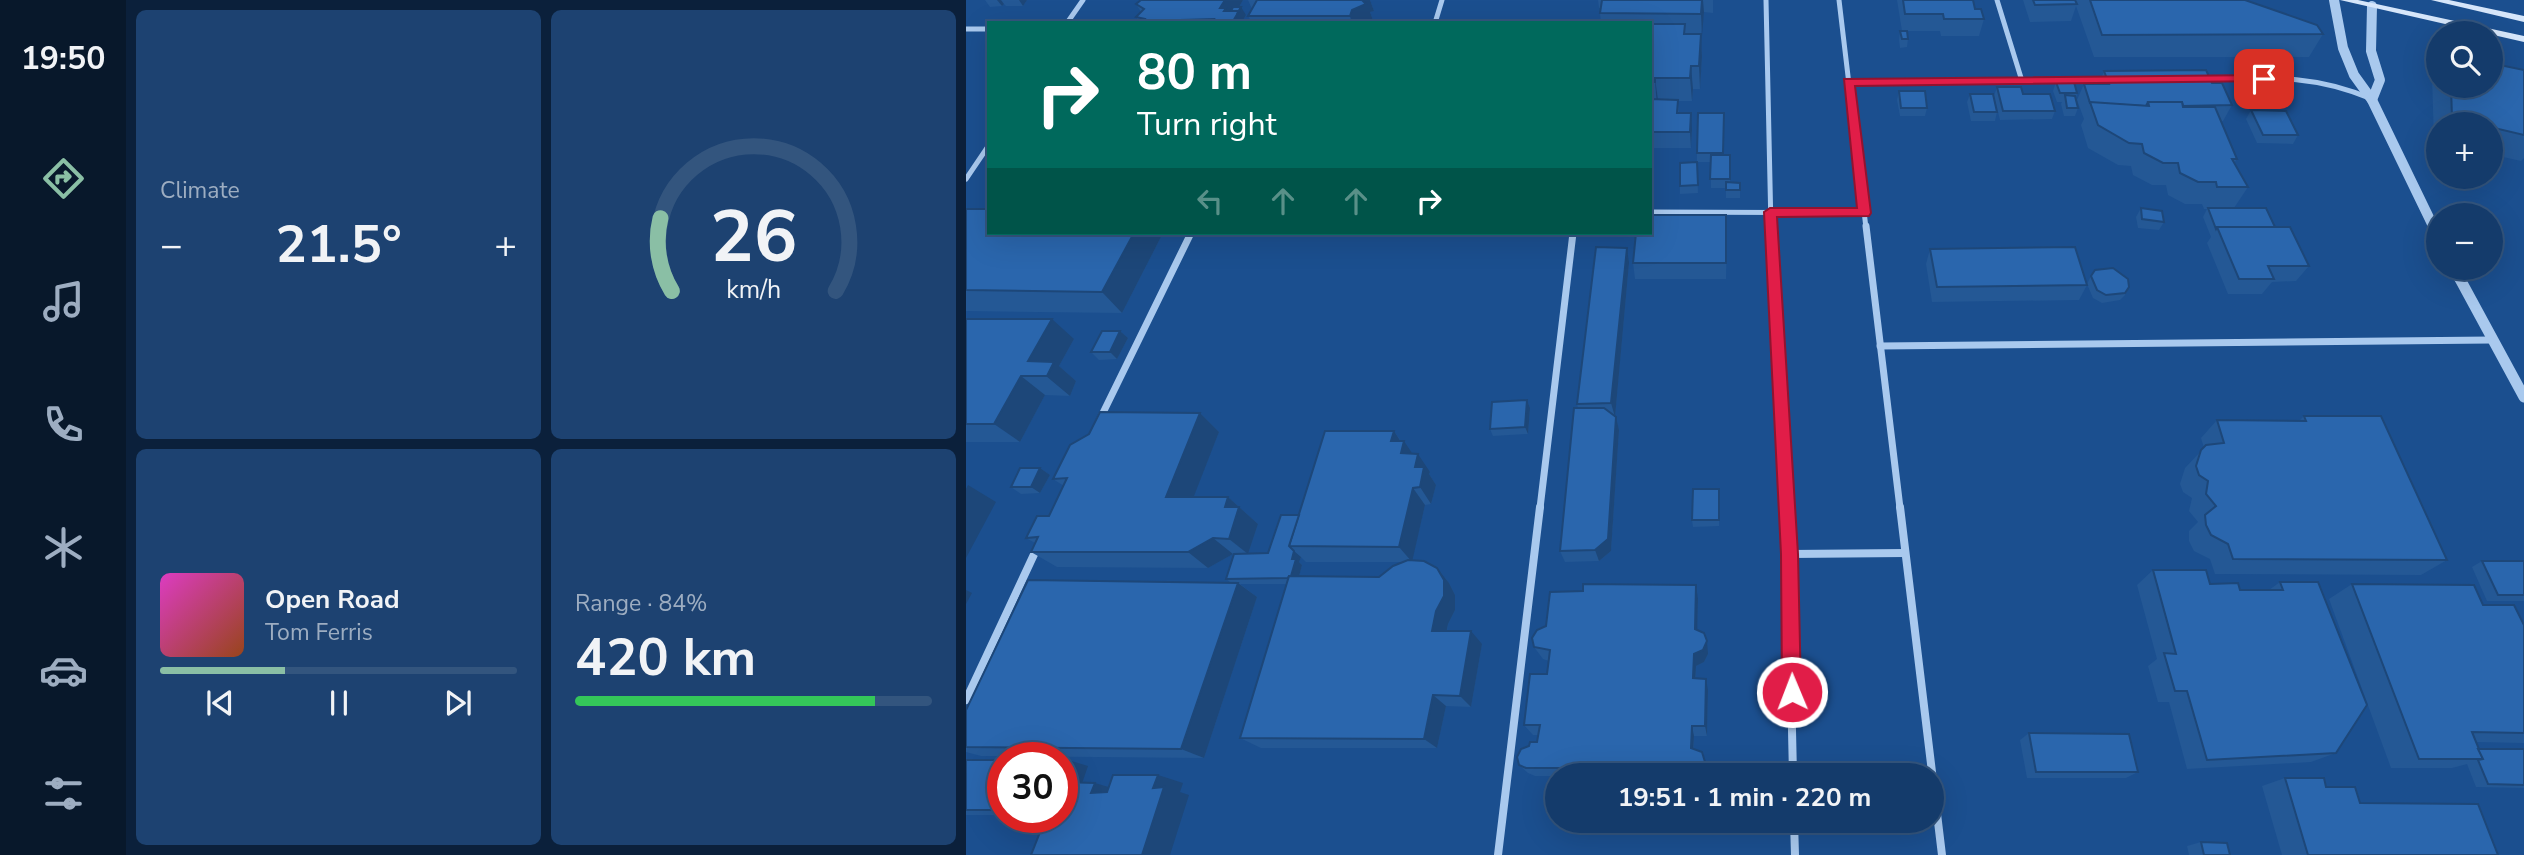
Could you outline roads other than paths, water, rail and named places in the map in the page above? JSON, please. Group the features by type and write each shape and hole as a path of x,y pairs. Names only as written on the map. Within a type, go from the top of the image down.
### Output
{"main road":[{"path":"2345,0 2524,39"},
{"path":"2436,0 2524,19"}],"street":[{"path":"1068,21 1083,0"},
{"path":"1436,21 1442,0"},
{"path":"1766,0 1770,212 1790,554 1793,763"},
{"path":"1839,0 1942,855"},
{"path":"1997,0 2022,81"},
{"path":"2334,0 2343,48 2354,75 2372,100 2426,211"},
{"path":"2372,6 2371,51 2381,80 2372,100"},
{"path":"966,29 987,29"},
{"path":"2188,80 2264,79 2317,82 2342,86 2372,100"},
{"path":"1849,82 2111,81"},
{"path":"966,179 987,148"},
{"path":"1652,212 1864,213"},
{"path":"1096,427 1190,235"},
{"path":"1498,855 1573,235"},
{"path":"2460,280 2524,397"},
{"path":"1880,346 2491,340"},
{"path":"966,700 1043,537"},
{"path":"1790,554 1905,553"},
{"path":"1794,833 1795,855"}]}
